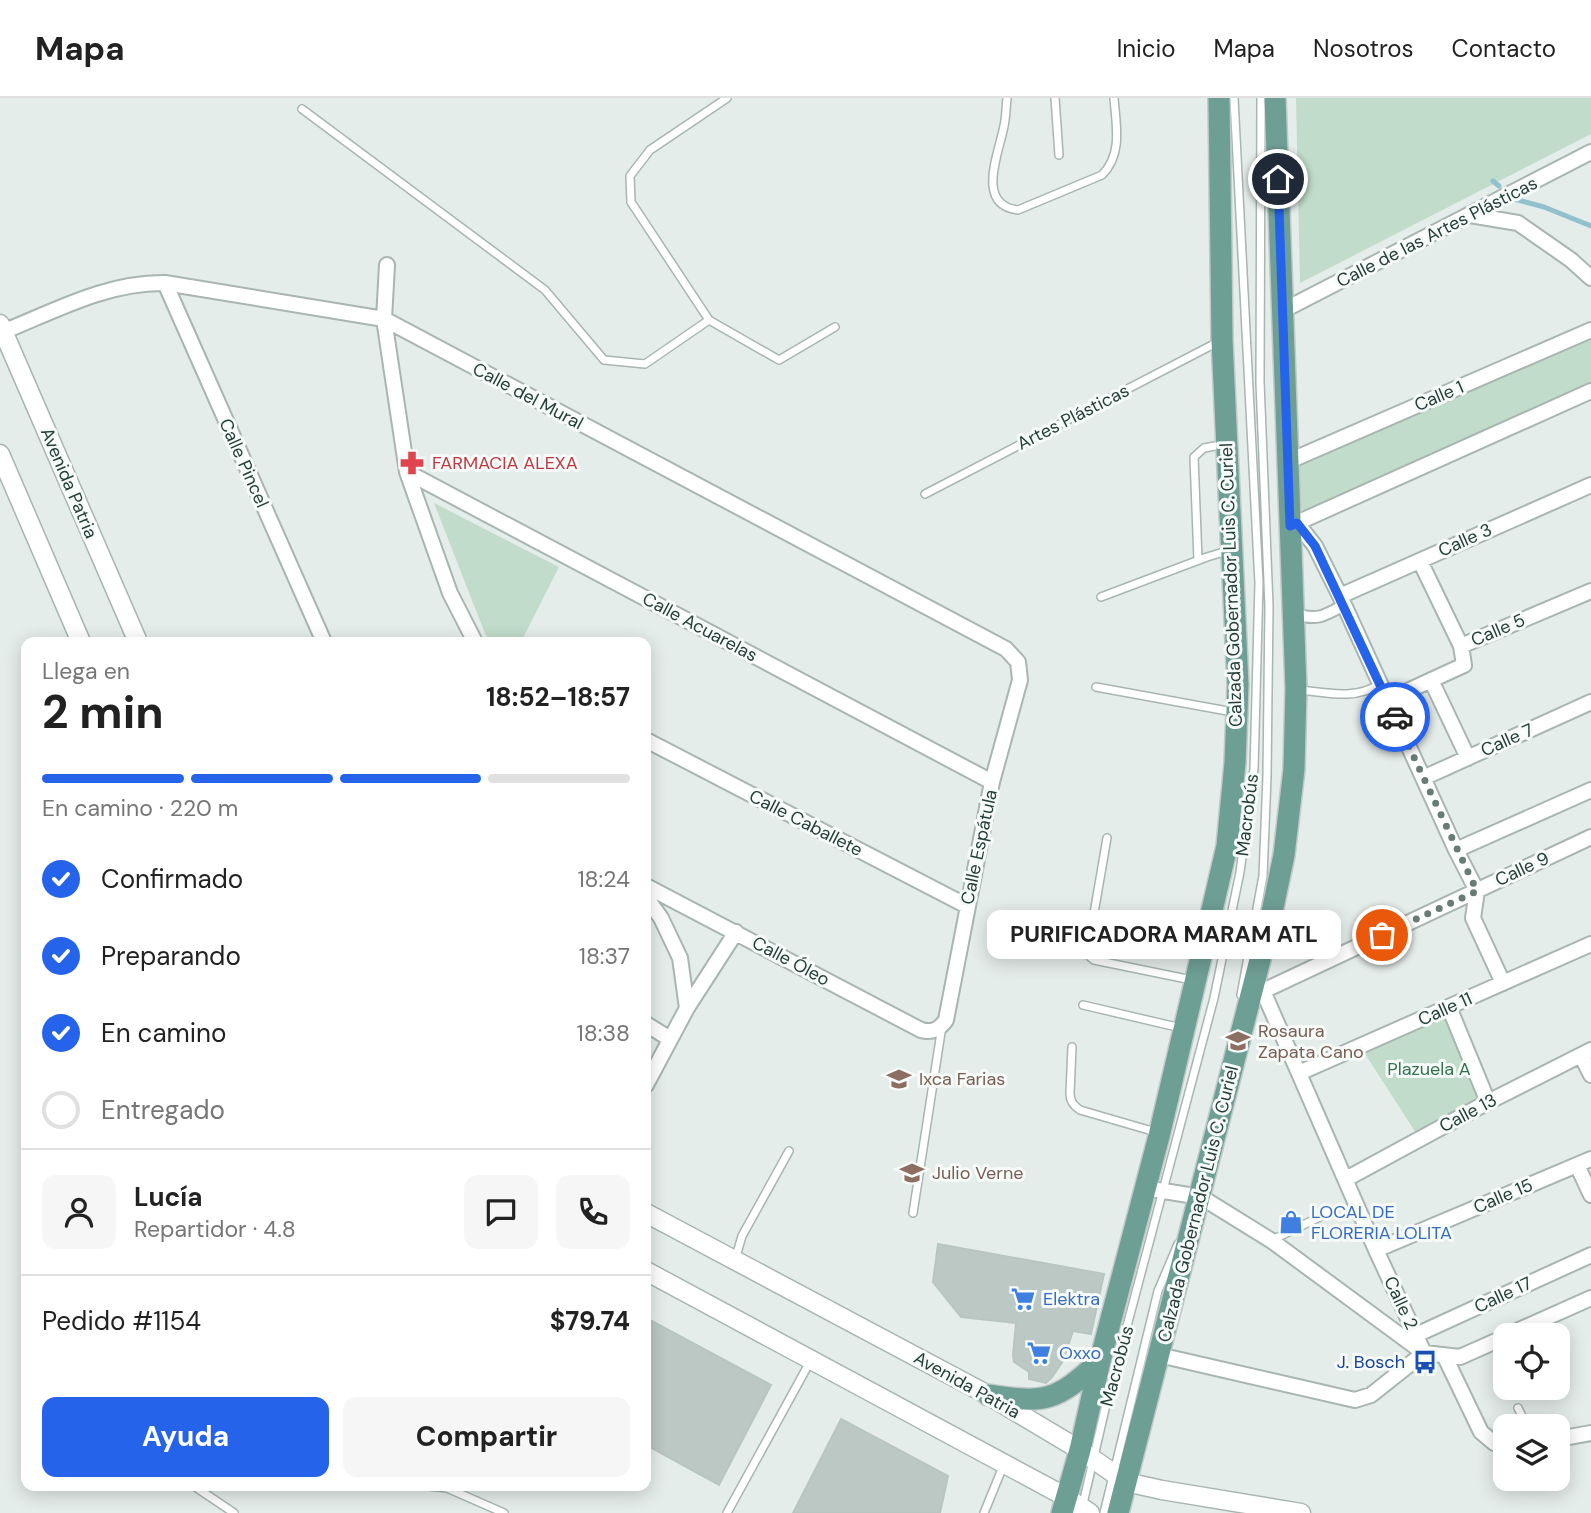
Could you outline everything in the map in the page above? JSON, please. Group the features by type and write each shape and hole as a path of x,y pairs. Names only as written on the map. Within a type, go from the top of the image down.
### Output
{"main road":[{"name":"Calzada Gobernador Luis C. Curiel","path":"1076,1509 1100,1361 1155,1189 1159,1133 1227,846 1235,763 1238,685 1222,340 1219,98"},
{"name":"Calzada Gobernador Luis C. Curiel","path":"1118,1513 1119,1477 1159,1354 1197,1196 1271,917 1284,855 1294,769 1296,690 1292,613 1293,525 1287,462 1275,98"},
{"path":"988,1395 1022,1401 1043,1400 1079,1380 1100,1361"}],"street":[{"name":"Calle de las Artes Plásticas","path":"1282,311 1470,215 1587,160"},
{"path":"1470,215 1518,223 1571,260 1591,278"},
{"path":"387,265 384,319 407,472 450,593 472,637"},
{"name":"Calle del Mural","path":"1,330 109,289 134,284 165,283 384,319 1006,649 1018,662"},
{"name":"Calle Pincel","path":"165,283 322,637"},
{"name":"Avenida Patria","path":"1,330 136,637"},
{"name":"Calle 1","path":"1287,462 1591,330"},
{"path":"1503,983 1473,918 1477,891 1315,546 1293,525 1591,391"},
{"path":"0,454 79,637"},
{"name":"Calle Acuarelas","path":"407,472 992,782"},
{"name":"Calle 3","path":"1342,601 1420,561 1591,485"},
{"path":"1420,561 1461,646"},
{"name":"Calle 5","path":"1388,700 1464,665 1461,646 1591,591"},
{"path":"1292,613 1310,619 1325,616 1342,601"},
{"name":"Calle Espátula","path":"939,1028 946,1020 992,782 1020,680 1018,662"},
{"path":"1431,680 1468,758"},
{"name":"Calle 7","path":"1423,778 1591,702"},
{"name":"Calle Caballete","path":"651,743 967,906"},
{"path":"1456,849 1591,790"},
{"name":"Calle 9","path":"1263,991 1591,837"},
{"name":"Calle Óleo","path":"651,889 920,1030 929,1032 939,1028"},
{"path":"651,904 681,958 687,1008"},
{"path":"651,1075 687,1008 736,932"},
{"name":"Calle 11","path":"1299,1073 1591,944"},
{"name":"Calle 2","path":"1263,991 1424,1353"},
{"path":"1449,1007 1488,1102"},
{"path":"651,1027 670,1039"},
{"path":"1586,1053 1591,1075"},
{"name":"Calle 13","path":"1346,1180 1488,1102 1586,1053"},
{"path":"1584,1162 1591,1195"},
{"name":"Calle 15","path":"1376,1250 1584,1162"},
{"path":"1155,1189 1197,1196 1272,1241 1424,1353 1460,1357 1493,1342"},
{"name":"Avenida Patria","path":"651,1216 988,1395 1087,1454 1119,1477 1162,1490 1301,1513"},
{"name":"Calle 17","path":"1416,1335 1591,1255"},
{"path":"651,1273 1004,1464 1076,1509"},
{"path":"1536,1323 1591,1298"},
{"path":"1159,1354 1355,1400 1371,1395 1424,1353"},
{"path":"1444,1355 1481,1432 1493,1442"},
{"path":"1570,1436 1591,1433"}],"lane":[{"path":"727,98 650,150 631,176 631,202 709,320 779,360 835,327"},
{"path":"1007,98 1005,121 992,178 1000,204 1006,209 1018,210 1102,175 1107,170 1117,148 1114,98"},
{"path":"1055,98 1059,155"},
{"name":"Macrobús","path":"1087,1454 1105,1409 1155,1189 1214,998 1240,872 1254,769 1259,583 1234,98"},
{"name":"Macrobús","path":"1239,1002 1263,876 1267,778 1269,606 1260,382 1261,98"},
{"path":"302,109 545,290 604,360 645,364 709,320"},
{"name":"Artes Plásticas","path":"925,494 1222,340"},
{"path":"1198,560 1194,457 1204,448 1227,444"},
{"path":"1101,597 1231,550"},
{"path":"1296,690 1341,695 1360,693 1380,684"},
{"path":"1096,687 1237,712"},
{"path":"1107,838 1088,948 1090,957 1196,981"},
{"path":"1083,1005 1185,1029"},
{"path":"913,1213 939,1028"},
{"name":"Macrobús","path":"1104,1513 1119,1477 1158,1290 1197,1196 1230,1040"},
{"path":"1072,1047 1070,1099 1076,1107 1159,1133"},
{"path":"735,1261 742,1236 789,1151"},
{"path":"1272,1241 1330,1212"},
{"path":"727,1513 811,1359"},
{"path":"1518,1408 1521,1414"},
{"path":"984,1513 1004,1464"},
{"path":"201,1491 234,1513"},
{"path":"454,1491 504,1513"}],"green space":[{"path":"1296,98 1591,98 1591,134 1300,283"},
{"path":"1591,335 1591,389 1305,517 1288,463"},
{"path":"434,503 559,567 524,637 486,636"},
{"name":"Plazuela A","path":"1449,1007 1491,1094 1416,1133 1360,1046"}],"building":[{"name":"Elektra","path":"938,1244 1104,1274 1091,1334 1073,1331 1063,1361 1046,1383 1029,1379 1029,1372 1014,1362 1016,1323 961,1317 933,1282"},
{"path":"651,1321 771,1385 719,1485 651,1448"},
{"path":"841,1419 948,1476 940,1513 793,1513"}],"waterway":[{"path":"1493,181 1499,186"},
{"path":"1514,199 1544,207 1591,226"}],"way so far":[{"path":"1382,935 1477,891 1395,717"}],"place":[{"name":"FARMACIA ALEXA","path":"412,463"},
{"name":"PURIFICADORA MARAM ATL","path":"1382,935"},
{"name":"Rosaura Zapata Cano","path":"1238,1041"},
{"name":"Ixca Farias","path":"899,1079"},
{"name":"Julio Verne","path":"912,1173"},
{"name":"LOCAL DE FLORERIA LOLITA","path":"1291,1222"},
{"name":"Elektra","path":"1023,1299"},
{"name":"Oxxo","path":"1039,1353"},
{"name":"J. Bosch","path":"1425,1362"}],"route":[{"path":"1278,179 1290,526 1297,523 1315,546 1395,717"}]}
